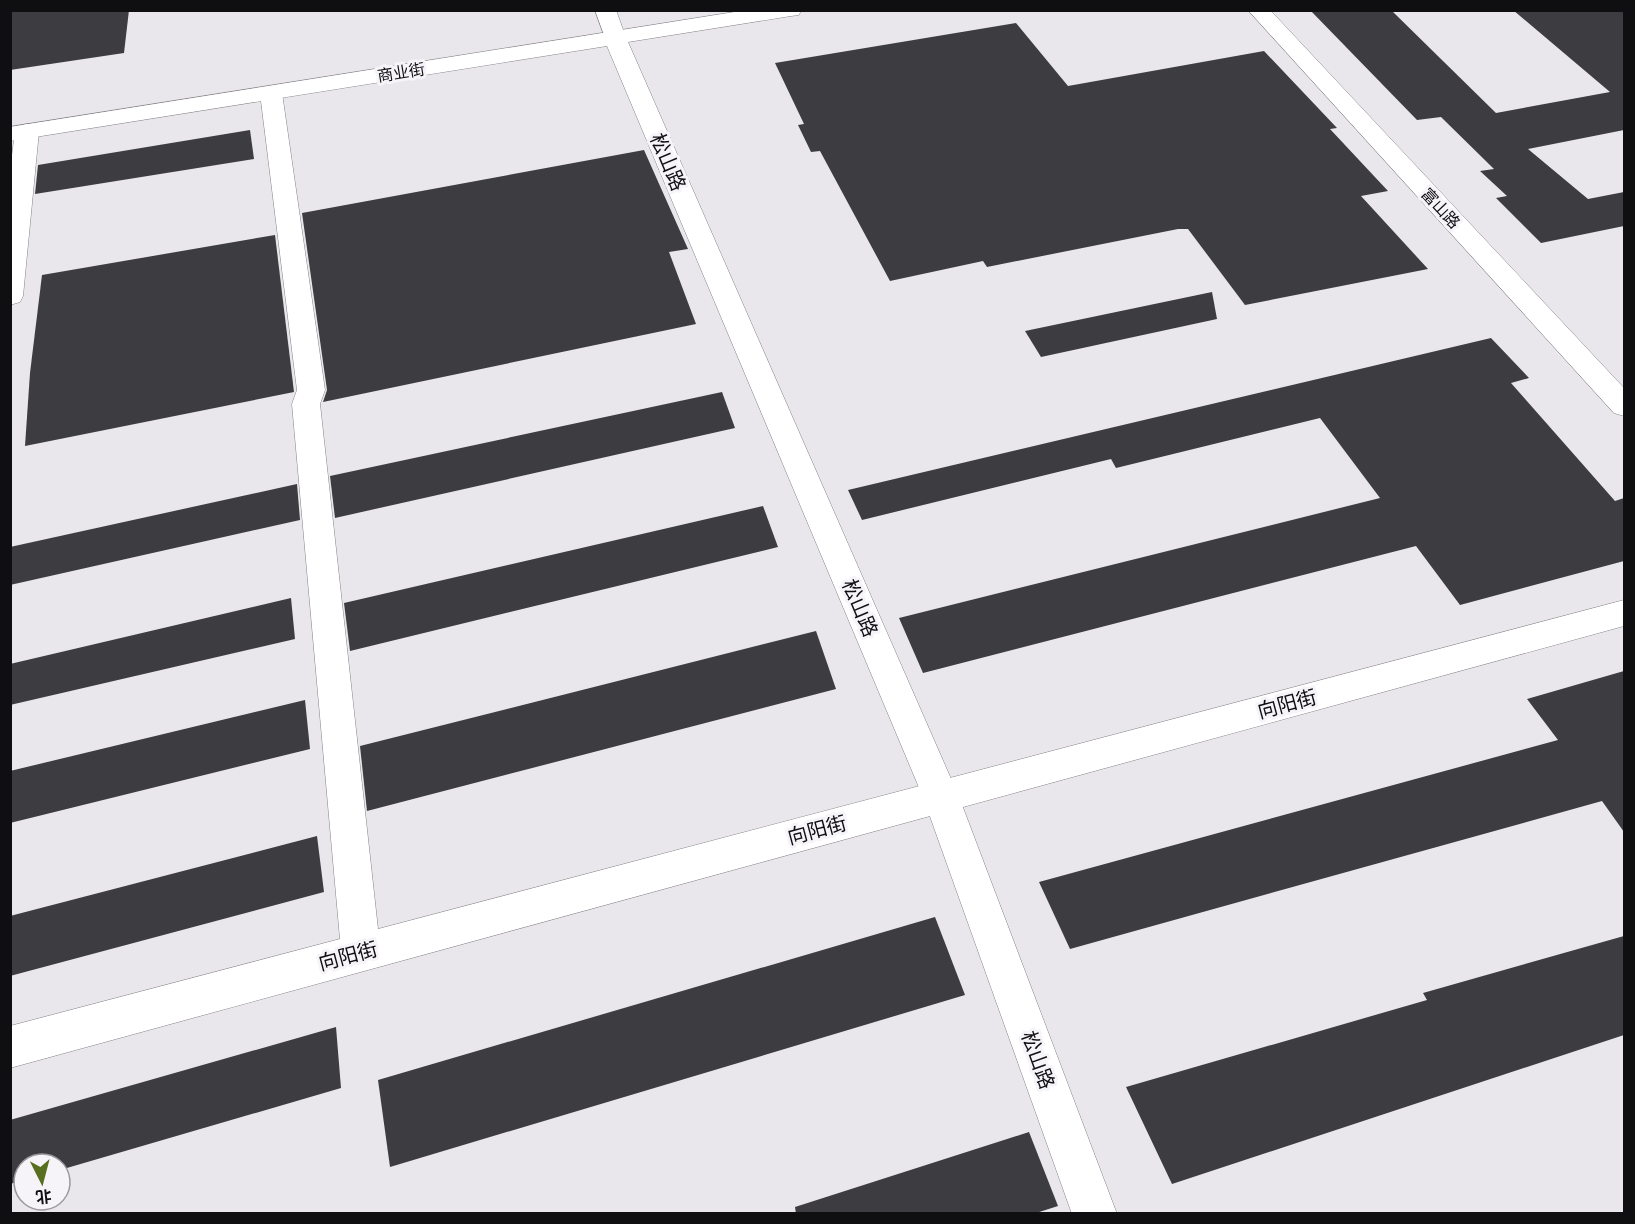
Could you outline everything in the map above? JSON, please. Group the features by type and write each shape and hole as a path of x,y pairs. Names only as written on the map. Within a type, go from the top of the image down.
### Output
{"street":[{"name":"商业街","path":"19,133 271,93 610,24 791,10"},
{"name":"富山路","path":"1258,10 1624,406"},
{"name":"松山路","path":"610,24 941,797 1095,1214"},
{"path":"271,93 311,390 306,404 361,952"},
{"path":"10,296 19,133"},
{"name":"向阳街","path":"10,1047 1624,613"}],"building":[{"path":"10,10 129,10 124,53 10,70"},
{"path":"1310,10 1391,10 1496,113 1610,92 1513,10 1624,10 1624,130 1528,149 1588,199 1624,192 1624,226 1541,243 1496,198 1507,196 1480,171 1494,169 1441,117 1417,120"},
{"path":"1016,23 1068,86 1264,51 1337,128 1330,129 1388,191 1361,196 1428,269 1245,305 1188,229 1178,229 987,267 983,261 890,281 820,151 811,152 798,125 804,124 775,63"},
{"path":"250,130 254,159 35,194 38,165"},
{"path":"644,150 688,249 669,252 696,324 323,402 327,390 302,213"},
{"path":"275,235 294,392 25,446 30,373 42,275"},
{"path":"1212,292 1217,319 1041,357 1025,331"},
{"path":"1491,338 1529,378 1511,383 1615,501 1624,498 1624,561 1460,605 1416,546 923,673 899,618 1380,498 1320,418 1116,468 1111,459 862,520 848,490"},
{"path":"722,392 735,428 335,518 330,476"},
{"path":"297,484 300,520 10,585 10,547"},
{"path":"763,506 778,547 350,651 344,603"},
{"path":"291,598 295,639 10,705 10,664"},
{"path":"816,631 836,689 367,811 360,746"},
{"path":"1624,671 1624,832 1602,801 1070,949 1039,882 1558,740 1527,699"},
{"path":"305,700 310,749 10,823 10,771"},
{"path":"317,836 324,892 10,976 10,916"},
{"path":"935,917 965,995 390,1167 378,1080"},
{"path":"1624,936 1624,1035 1172,1184 1126,1087 1427,1000 1423,993"},
{"path":"336,1027 341,1088 72,1166 72,1152 12,1152 12,1183 10,1184 10,1120"},
{"path":"1029,1132 1058,1206 1033,1214 796,1214 795,1207"}]}
